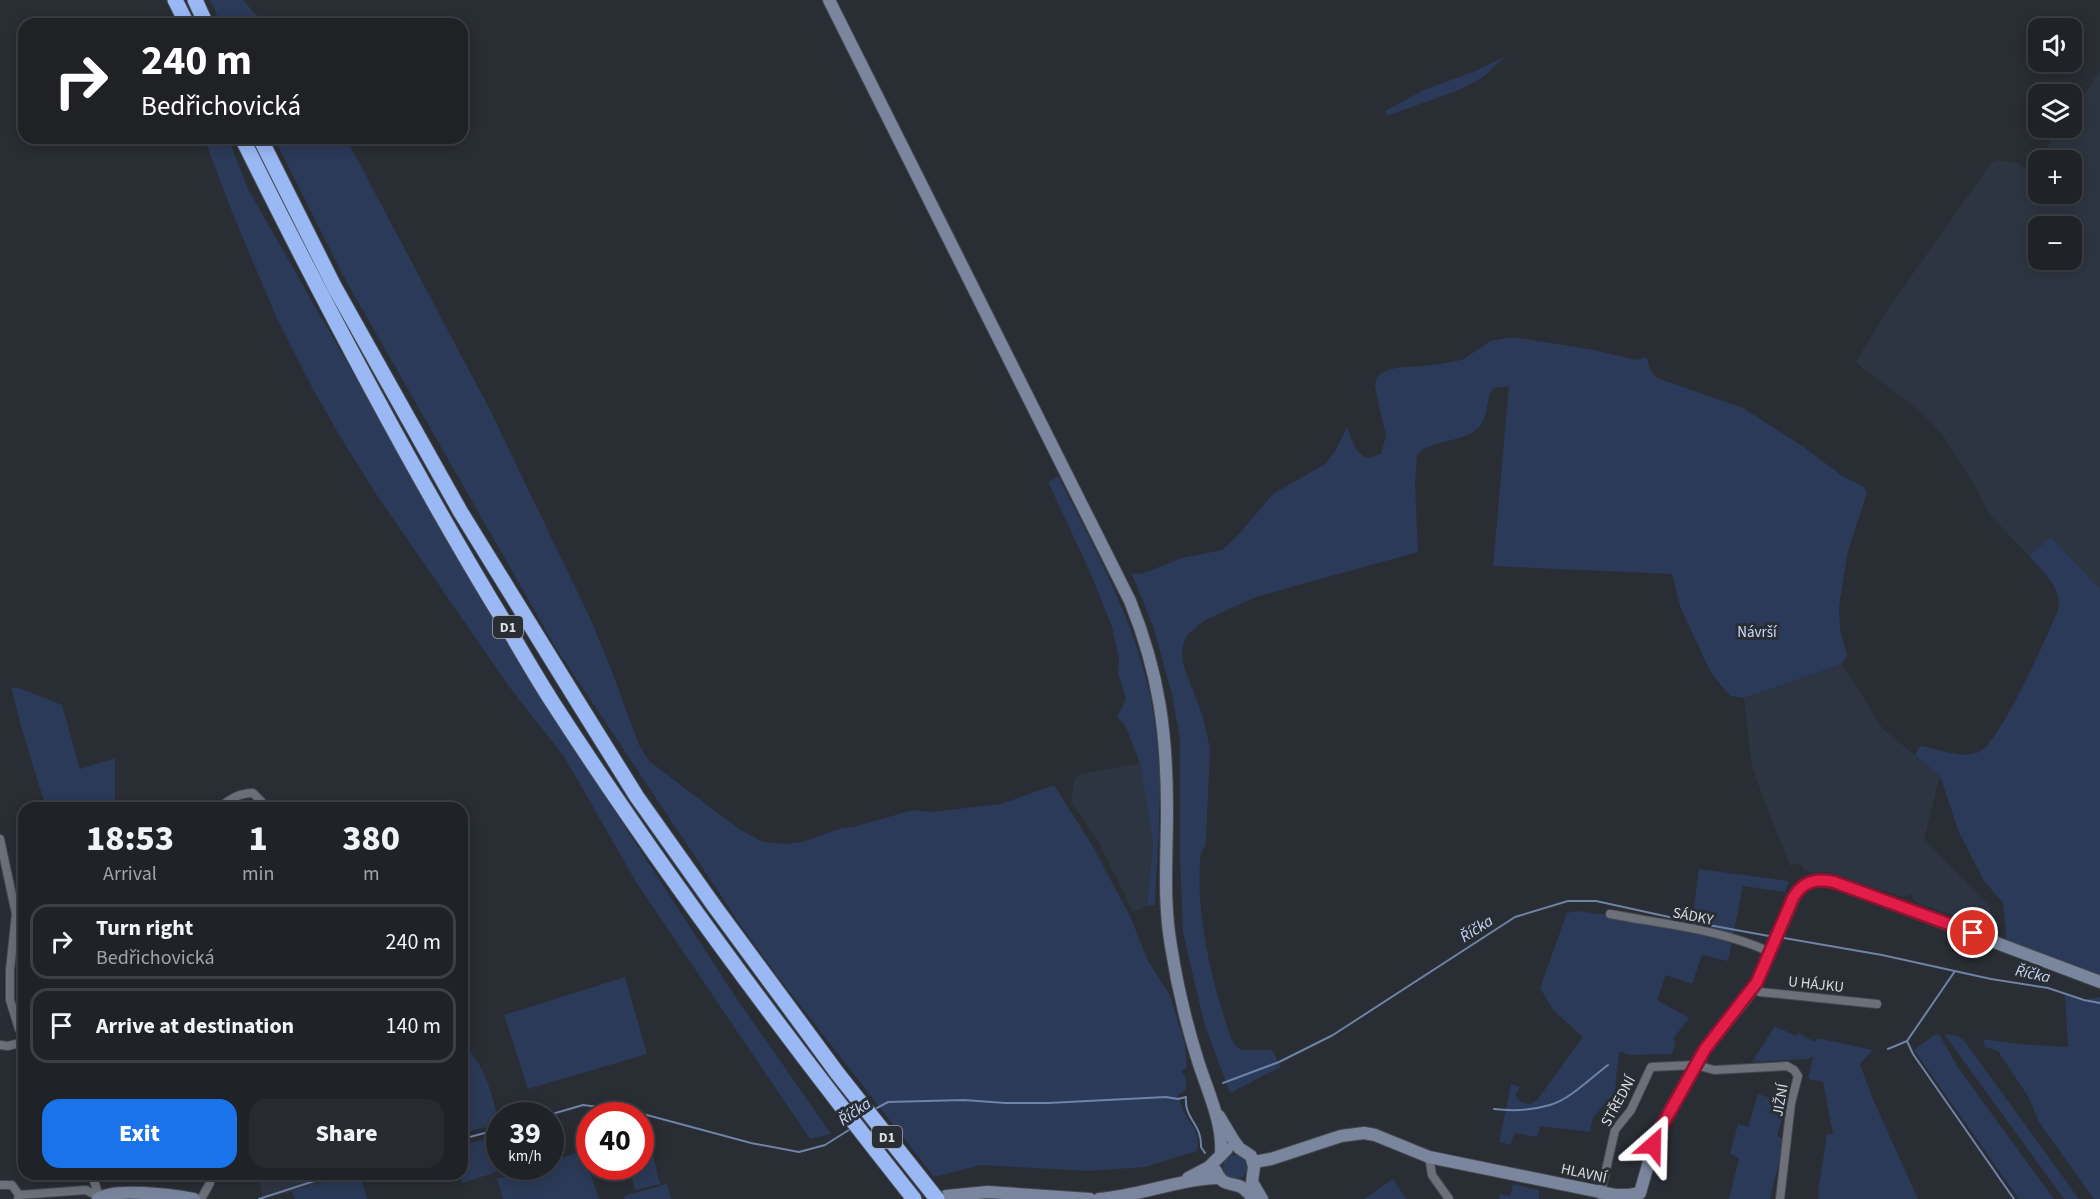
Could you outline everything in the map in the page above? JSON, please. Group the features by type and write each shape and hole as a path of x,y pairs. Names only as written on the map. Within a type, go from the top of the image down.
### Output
{"highway":[{"path":"175,0 184,18"},
{"path":"195,0 203,18"},
{"name":"D1","path":"245,144 322,299 432,500 552,702 700,919 824,1086 914,1199"},
{"name":"D1","path":"263,144 334,286 448,490 650,815 838,1074 941,1197"}],"street":[{"path":"829,0 1125,591 1138,622 1157,682 1162,711 1167,808 1166,902 1170,943 1185,1016 1214,1107 1221,1146 1216,1167 1219,1178 1227,1185 1244,1184 1252,1176"},
{"path":"226,802 242,793 253,793 261,802"},
{"path":"0,839 16,914 10,970 10,996 18,1025"},
{"name":"HLAVNÍ","path":"1254,1162 1271,1159 1341,1136 1364,1133 1375,1135 1429,1157 1602,1195 1641,1196 1658,1133 1705,1049 1752,989 1793,898 1803,885 1817,880 1843,885 2100,982"},
{"name":"SÁDKY","path":"1610,914 1719,935 1770,952"},
{"name":"U HÁJKU","path":"1752,989 1760,992 1877,1004"},
{"path":"0,996 10,996"},
{"path":"0,1045 18,1044"},
{"name":"STŘEDNÍ","path":"1602,1195 1615,1130 1631,1110 1651,1067 1696,1065"},
{"name":"JIŽNÍ","path":"1696,1065 1714,1070 1787,1066 1798,1076 1791,1103 1780,1199"},
{"path":"1214,1107 1239,1148 1251,1156 1254,1162 1252,1176 1254,1187 1262,1199"},
{"path":"1177,1183 1209,1167 1226,1149 1239,1148"},
{"path":"1429,1157 1432,1175 1449,1199"},
{"path":"1099,1199 1135,1195 1177,1183 1219,1178"},
{"path":"94,1180 99,1198"},
{"path":"201,1199 210,1180"},
{"path":"0,1185 12,1185 19,1197 86,1190 99,1198 116,1193 168,1193 194,1199"},
{"path":"1238,1186 1254,1199"},
{"path":"941,1197 988,1192 1090,1199"}],"shaded area":[{"path":"2100,71 2100,589 2051,537 2029,556 1990,515 1944,437 1931,422 1918,409 1856,361 1890,306 1992,162 1998,160 2018,163 2028,171 2028,204 2082,204 2082,150 2044,150 2053,138 2082,138 2082,97"},
{"path":"1842,664 1883,729 1940,776 1924,839 1991,908 1984,926 1915,902 1911,894 1903,897 1828,872 1812,873 1804,870 1799,863 1790,866 1752,768 1744,698"},
{"path":"1140,763 1153,842 1147,906 1133,912 1098,841 1071,802 1074,779 1081,774"},
{"path":"259,1180 337,1180 263,1199"}],"green space":[{"path":"210,0 243,0 259,18 218,18"},
{"path":"1506,56 1483,77 1459,90 1387,116 1385,111 1424,90 1475,71"},
{"path":"206,144 230,144 248,189 521,667 735,996 831,1134 810,1139 636,882 565,758 510,688 374,491 313,389 278,321"},
{"path":"277,144 349,144 490,410 591,620 639,745 649,761 739,829 763,842 785,844 802,842 842,828 913,810 931,812 1001,804 1054,785 1092,845 1130,916 1148,961 1170,995 1185,1045 1187,1068 1181,1071 1186,1078 1186,1090 1178,1095 1185,1114 1197,1135 1197,1151 1145,1167 1087,1171 981,1165 934,1177 775,973 556,648 346,281"},
{"name":"Návrší","path":"1507,338 1589,349 1637,360 1646,357 1651,371 1657,378 1743,408 1805,448 1841,475 1864,487 1867,493 1848,551 1839,606 1840,629 1847,656 1842,664 1744,698 1730,696 1711,673 1681,609 1672,574 1493,566 1509,386 1494,388 1484,420 1476,430 1462,437 1430,446 1417,455 1415,484 1418,552 1256,597 1205,620 1187,635 1182,648 1183,664 1202,714 1210,748 1206,842 1201,852 1200,892 1204,934 1212,975 1226,1025 1234,1044 1241,1050 1272,1050 1281,1067 1230,1093 1204,1023 1183,932 1180,857 1180,738 1172,695 1154,629 1132,574 1144,573 1182,558 1222,550 1273,494 1325,464 1334,453 1347,427 1360,453 1369,458 1381,454 1386,436 1375,387 1381,374 1400,367 1464,359 1490,341"},
{"path":"1058,476 1120,604 1144,670 1152,705 1160,781 1155,905 1147,906 1153,842 1140,763 1125,725 1117,717 1126,699 1118,673 1119,658 1112,627 1090,572 1048,482"},
{"path":"2051,537 2100,589 2100,979 2007,942 2003,903 1984,881 1959,832 1940,776 1915,755 1920,746 1965,755 1979,752 1999,730 2058,610 2054,587 2029,556"},
{"path":"11,687 62,705 80,769 115,758 115,802 44,802"},
{"path":"1699,869 1789,881 1785,892 1743,886 1728,961 1702,955 1692,984 1666,975 1657,1000 1689,1018 1673,1039 1676,1042 1672,1054 1632,1055 1619,1052 1615,1092 1593,1118 1590,1132 1540,1126 1537,1137 1514,1133 1511,1145 1499,1142 1511,1084 1520,1087 1515,1095 1522,1103 1531,1104 1537,1100 1583,1037 1553,1010 1540,988 1567,913 1577,911 1601,914 1691,929"},
{"path":"625,977 647,1054 528,1089 504,1015"},
{"path":"2065,994 2084,1000 2100,997 2100,1199 2094,1199 2039,1122 2029,1098 1998,1051 1985,1047 1983,1039 2068,1047"},
{"path":"1775,1026 1796,1036 1798,1033 1815,1042 1817,1038 1873,1050 1860,1064 1872,1097 1918,1199 1819,1199 1818,1191 1827,1134 1833,1134 1823,1082 1808,1079 1813,1057 1752,1062"},
{"path":"1939,1034 1959,1069 2054,1199 2019,1199 1914,1050 1934,1035"},
{"path":"1944,1034 1963,1039 2079,1199 2064,1199"},
{"path":"468,1049 484,1074 493,1102 486,1102 486,1127 468,1132"},
{"path":"1758,1094 1787,1103 1783,1116 1758,1109 1783,1117 1777,1136 1783,1139 1781,1154 1770,1199 1729,1199 1739,1158 1730,1154 1738,1124 1748,1127"},
{"path":"486,1138 486,1175 462,1183 461,1180 468,1180 468,1144"},
{"path":"576,1153 576,1180 593,1180 599,1199 503,1199 497,1180 564,1180 564,1157"},
{"path":"1235,1155 1244,1158 1247,1167 1244,1176 1235,1179 1226,1176 1223,1167 1226,1158"},
{"path":"654,1160 660,1184 635,1190 632,1180 654,1180"},
{"path":"1393,1179 1406,1199 1364,1199"},
{"path":"334,1180 361,1180 367,1199 295,1199 292,1191"},
{"path":"667,1184 671,1199 625,1199 624,1196"},
{"path":"1513,1184 1539,1190 1539,1199 1499,1199 1500,1194 1510,1196"}],"waterway":[{"name":"Říčka","path":"1223,1083 1279,1062 1333,1035 1515,917 1568,901 1596,901 1769,936"},
{"name":"Říčka","path":"1784,938 2048,988 2100,1003"},
{"path":"1888,1049 1907,1041 1955,971"},
{"path":"1907,1041 1913,1054 2014,1199"},
{"path":"1494,1109 1529,1109 1557,1102 1608,1065"},
{"name":"Říčka","path":"875,1109 888,1102 964,1100 1048,1103 1186,1097 1188,1111 1199,1132 1201,1147 1205,1153"},
{"name":"Říčka","path":"564,1110 583,1105 632,1111 751,1143 799,1152 825,1145 852,1128"},
{"name":"Říčka","path":"468,1137 486,1133"},
{"name":"Říčka","path":"259,1199 318,1180"}],"route":[{"path":"1653,1145 1705,1049 1757,982 1793,898 1806,883 1814,880 1834,882 1973,933"}]}
